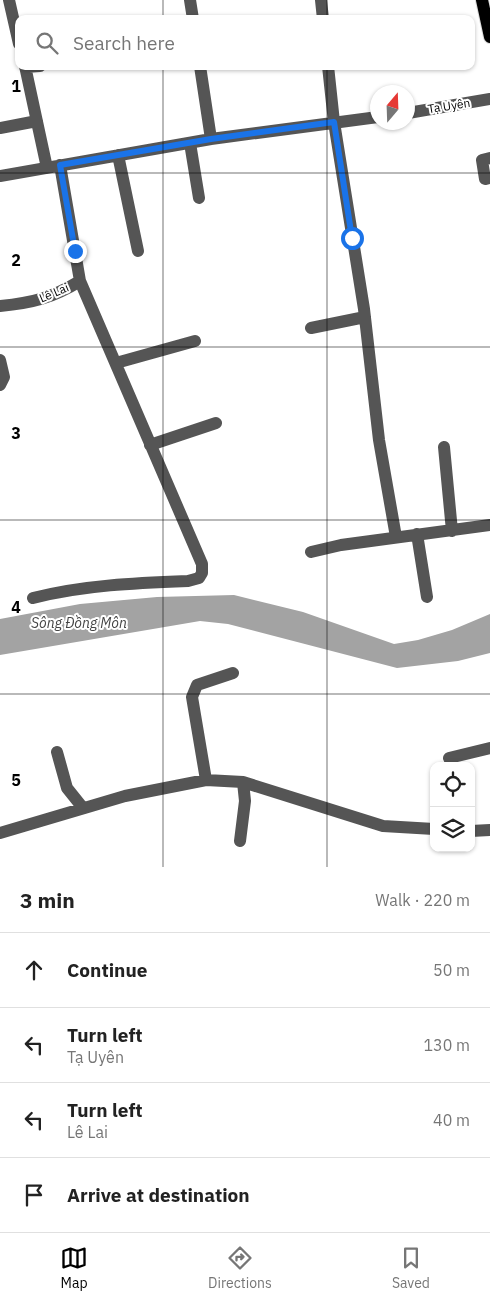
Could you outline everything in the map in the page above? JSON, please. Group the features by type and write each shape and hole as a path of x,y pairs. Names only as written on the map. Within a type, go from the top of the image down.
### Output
{"main road":[{"path":"482,0 490,37"}],"street":[{"path":"9,0 15,26"},
{"path":"190,0 192,15"},
{"path":"321,0 323,15"},
{"path":"26,70 47,168"},
{"path":"201,70 211,139"},
{"path":"328,70 334,122 365,317 379,440 396,537"},
{"name":"Tạ Uyên","path":"415,112 490,99"},
{"path":"0,176 190,142 370,118"},
{"path":"0,128 38,121"},
{"path":"190,142 199,198"},
{"path":"118,155 138,250"},
{"path":"490,158 482,160 486,179 490,178"},
{"name":"Lê Lai","path":"0,306 29,303 56,295 80,281 60,165"},
{"path":"33,598 63,591 118,585 188,581 199,578 202,573 202,564 80,281"},
{"path":"311,328 365,317"},
{"path":"116,363 196,341"},
{"path":"0,360 4,377 0,385"},
{"path":"150,445 216,423"},
{"path":"444,447 452,531"},
{"path":"311,552 396,537 490,525"},
{"path":"417,534 428,597"},
{"path":"206,780 192,698 194,689 197,685 233,673"},
{"path":"449,758 490,748"},
{"path":"57,752 67,788 83,808"},
{"path":"0,833 125,796 206,780 243,782 288,794 383,826 430,829"},
{"path":"240,841 245,801 243,782"},
{"path":"475,830 490,830"}],"water":[{"name":"Sông Đồng Môn","path":"234,595 303,612 394,644 418,640 452,630 490,614 490,653 458,661 397,668 228,624 200,621 0,655 0,619 80,604 157,597"}],"route":[{"path":"75,251 60,165 211,139 334,122 352,238"}]}
